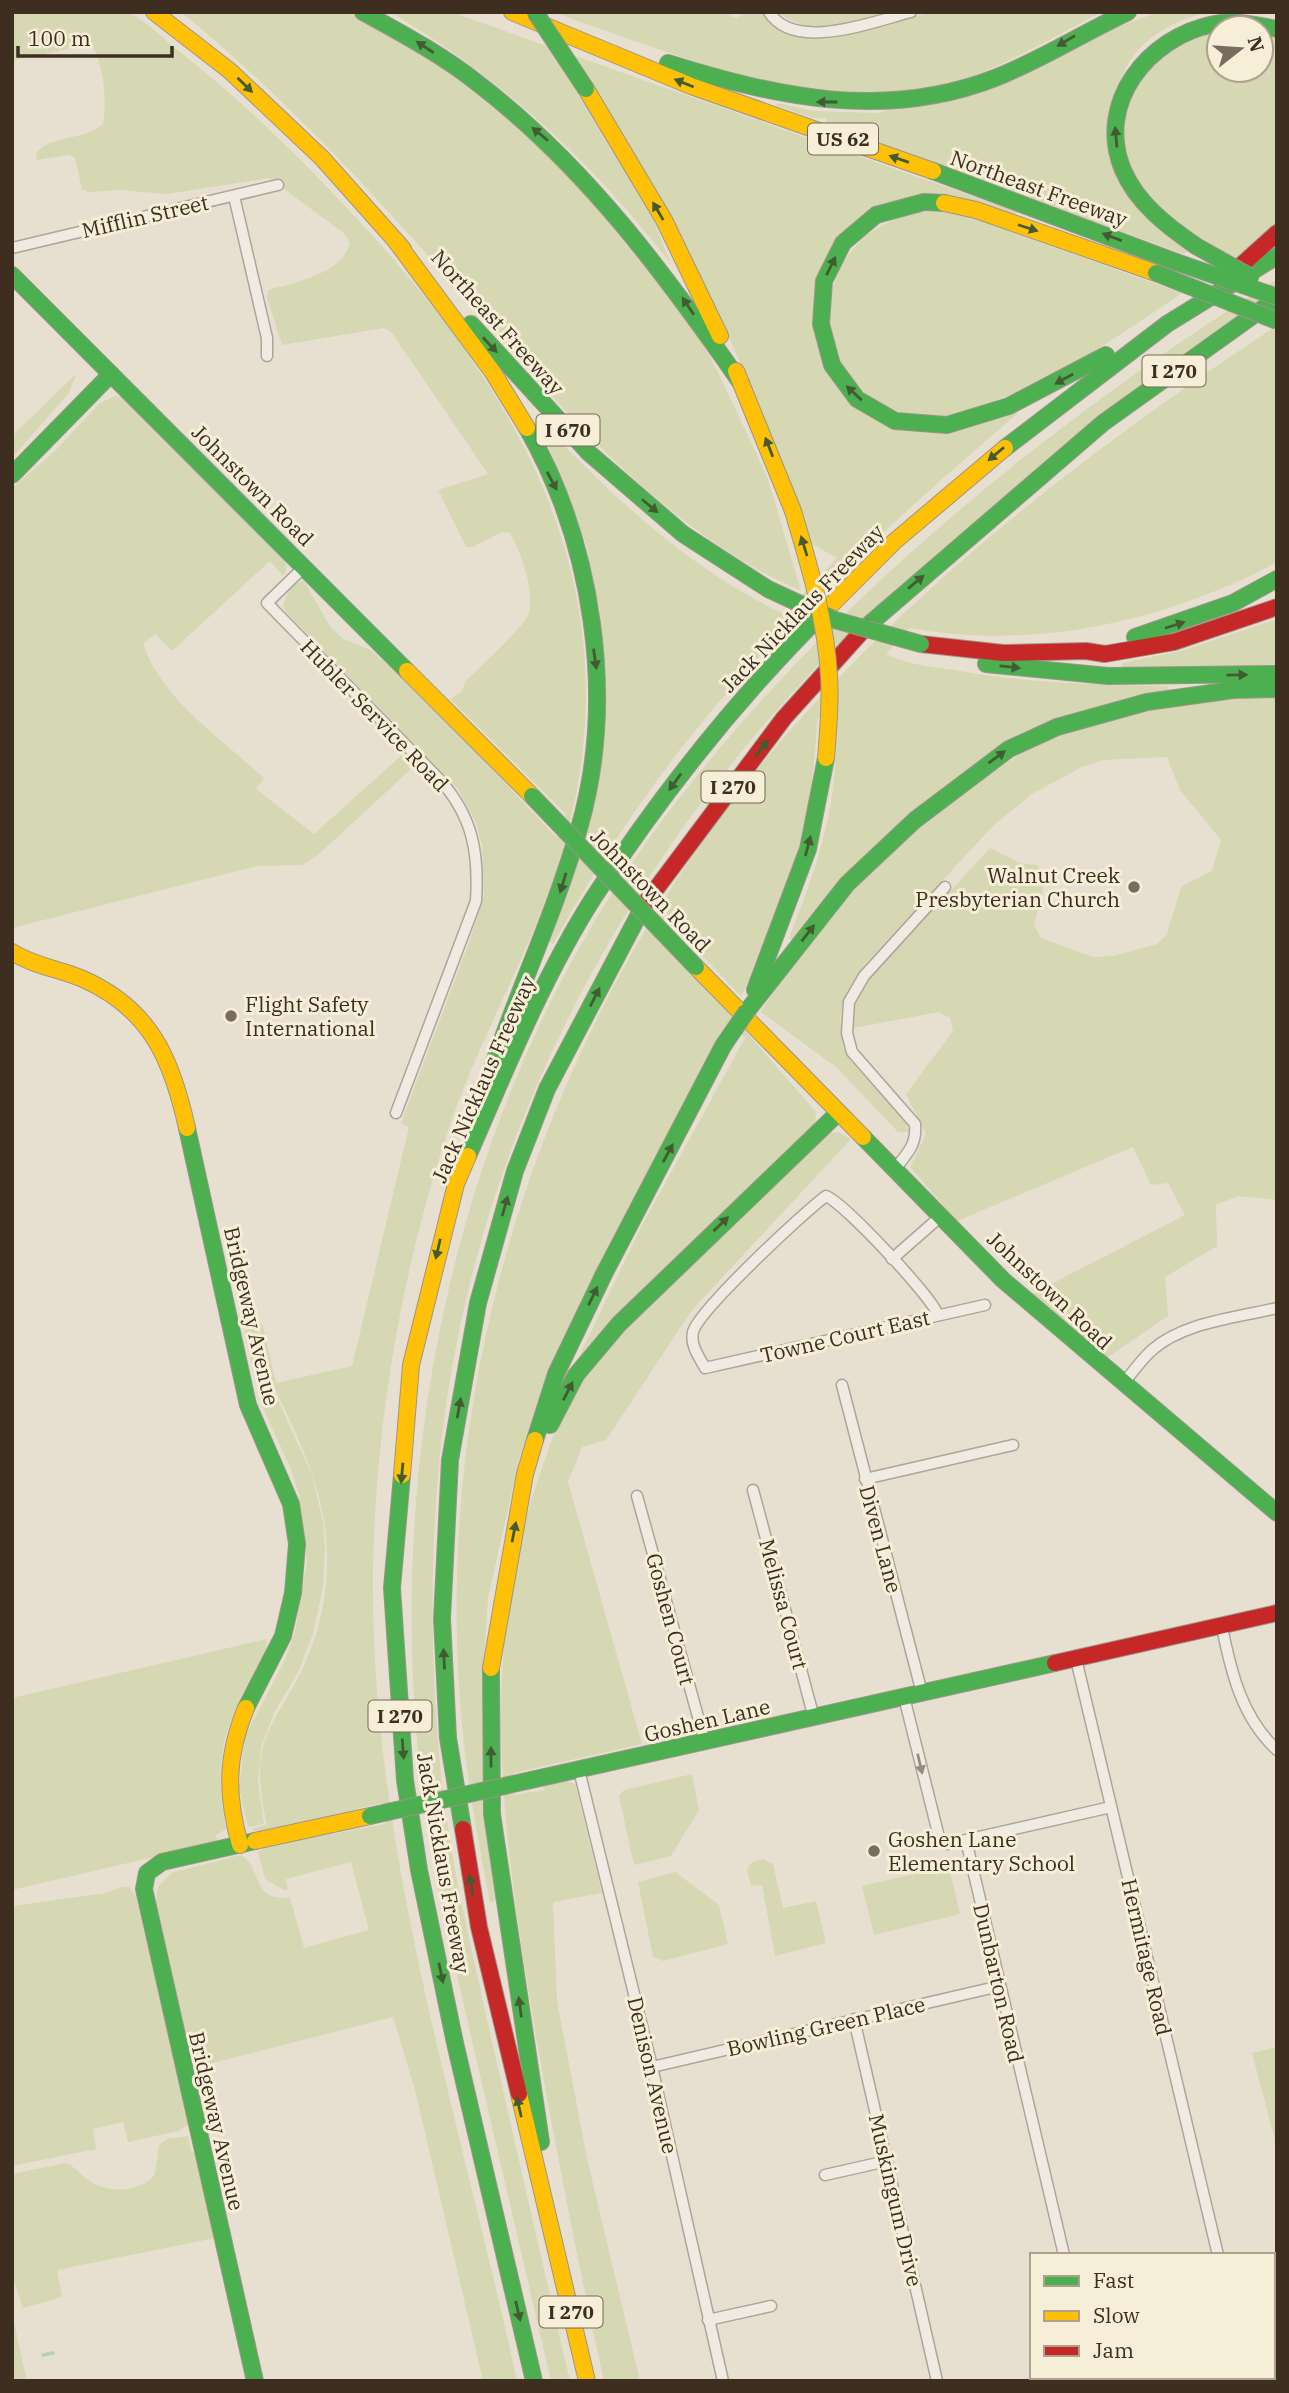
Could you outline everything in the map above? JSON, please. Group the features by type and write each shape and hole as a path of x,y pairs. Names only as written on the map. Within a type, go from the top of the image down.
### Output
{"main road":[{"name":"Northeast Freeway","path":"153,12 230,71 322,158 589,453 683,534 768,589 835,620 921,644"},
{"path":"363,12 398,29 481,85 550,143 606,200 676,288 741,383"},
{"name":"Northeast Freeway","path":"513,12 691,86 1010,198 1176,262 1277,296"},
{"path":"513,12 772,95 831,103 914,102 966,88 1040,57 1085,30 1128,12"},
{"path":"535,12 586,89 664,220 741,383 793,511 807,558 825,639 830,698 826,758 808,849 763,983"},
{"path":"1277,29 1227,16 1191,21 1153,43 1126,78 1114,129 1118,156 1144,203 1167,226 1277,296"},
{"path":"1167,324 1018,401 975,418 937,425 898,421 859,399 830,364 820,332 821,287 842,246 857,230 878,216 900,206 923,202 950,204 1103,250 1156,274 1277,321"},
{"path":"1202,302 1277,233"},
{"path":"395,240 505,390 559,494 585,592 597,680 590,779 582,820 560,894 498,1048 456,1184"},
{"name":"Jack Nicklaus Freeway","path":"534,2381 458,2057 419,1870 405,1780 397,1670 392,1588 411,1365 456,1184 526,1024 593,899 703,743 786,649 895,541 1036,422 1167,324 1277,257"},
{"name":"Johnstown Road","path":"12,275 532,796 838,1114 1003,1280 1277,1513"},
{"name":"Jack Nicklaus Freeway","path":"587,2381 479,1927 448,1738 442,1619 450,1460 478,1303 515,1171 547,1089 640,910 784,718 849,643 905,591 1103,423 1277,296"},
{"path":"1224,337 1277,314"},
{"path":"12,475 111,374"},
{"path":"1086,651 1110,641 1184,622 1233,603 1277,579"},
{"path":"921,644 1003,653 1086,651 1105,654 1174,642 1277,607"},
{"path":"921,644 962,662 1108,676 1277,674"},
{"path":"554,2244 492,1814 491,1655 525,1474 556,1374 723,1046 763,983 847,884 924,812 1009,748 1057,727 1147,702 1233,690 1277,689"},
{"name":"Bridgeway Avenue","path":"12,952 110,992 141,1018 162,1046 176,1079 248,1405 281,1473 291,1504 297,1544 293,1593 283,1636 247,1705 233,1740 229,1775 231,1813 240,1845"},
{"path":"525,1474 576,1375 619,1324 838,1114"},
{"name":"Goshen Lane","path":"148,1870 162,1862 1277,1613"},
{"name":"Bridgeway Avenue","path":"148,1870 143,1886 149,1916 255,2381"}],"street":[{"path":"769,12 796,32 832,32 909,12"},
{"name":"Mifflin Street","path":"12,248 278,185"},
{"path":"234,196 267,338 267,356"},
{"name":"Hubler Service Road","path":"304,567 267,603 432,771 457,802 474,836 478,869 476,901 396,1113"},
{"path":"894,1170 911,1150 916,1138 915,1124 852,1052 847,1033 849,1002 864,976 945,887"},
{"name":"Towne Court East","path":"892,1259 839,1204 826,1196 713,1304 693,1332 694,1349 705,1368 985,1305"},
{"path":"938,1315 934,1304 892,1259 941,1216"},
{"path":"1123,1384 1151,1351 1163,1342 1192,1328 1277,1308"},
{"name":"Diven Lane","path":"842,1385 922,1693"},
{"path":"865,1479 1013,1445"},
{"name":"Melissa Court","path":"753,1490 814,1718"},
{"name":"Goshen Court","path":"637,1496 705,1742"},
{"path":"1222,1627 1241,1700 1264,1738 1277,1750"},
{"name":"Hermitage Road","path":"1076,1659 1217,2253"},
{"path":"904,1697 940,1841 948,1843 966,1840 1111,1807"},
{"name":"Denison Avenue","path":"579,1770 652,2067 723,2381"},
{"name":"Dunbarton Road","path":"966,1840 1064,2253"},
{"name":"Bowling Green Place","path":"652,2067 1000,1986"},
{"name":"Muskingum Drive","path":"854,2020 937,2381"},
{"path":"825,2175 887,2161"},
{"path":"708,2320 771,2306"}],"green space":[{"path":"94,10 133,15 221,85 305,164 408,276 464,348 511,423 548,500 573,581 585,667 582,757 562,852 550,887 462,1093 432,1181 418,1235 394,1345 386,1400 375,1512 373,1568 376,1671 386,1774 402,1876 445,2079 517,2381 483,2381 415,2090 393,2017 193,2068 156,1902 158,1887 171,1873 240,1855 252,1867 263,1889 277,1897 290,1897 304,1948 369,1930 351,1862 286,1879 288,1889 284,1890 265,1879 258,1852 268,1846 385,1824 382,1803 355,1809 351,1814 260,1833 251,1829 267,1825 260,1779 262,1751 315,1638 322,1611 327,1555 321,1504 306,1457 271,1379 259,1324 262,1323 276,1383 352,1366 409,1127 401,1123 471,937 484,894 482,845 476,823 458,789 283,606 292,587 304,581 331,628 344,639 370,650 390,666 436,710 556,837 566,814 450,699 462,691 465,682 526,619 530,604 529,583 510,533 502,532 473,547 466,547 438,490 488,474 392,333 384,328 282,345 267,298 268,290 316,276 327,270 345,254 350,243 345,234 269,178 168,194 119,190 88,192 82,189 75,158 69,155 37,160 36,153 43,147 87,133 103,124 104,83 92,44 12,61 12,12"},
{"path":"181,12 355,12 458,77 554,156 686,317 711,358 767,476 801,591 749,564 701,533 613,460 359,180 291,110"},
{"path":"390,12 451,12 1017,212 1015,216 948,199 846,234 815,328 884,423 1018,413 874,541 782,632 739,679 658,779 603,860 553,944 548,941 606,683 600,611 586,544 543,432 549,430 630,509 688,556 751,597 784,614 837,558 809,542 748,379 722,323 647,203 671,264 610,191 543,124 470,65"},
{"path":"552,12 722,12 736,18 747,12 764,12 791,34 824,39 933,12 1101,12 1016,57 972,76 927,89 882,94 835,93 737,74"},
{"path":"778,12 894,12 849,24 819,27 791,20"},
{"path":"1159,12 1210,12 1185,19 1161,31 1133,57 1120,86 1110,143 1191,249 1184,254 827,125 826,118 812,118 775,105 777,103 815,111 879,113"},
{"path":"1205,35 1205,84 1275,84 1275,36 1277,37 1277,222 1235,259 1175,224 1131,172 1122,136 1124,113 1146,62"},
{"path":"920,212 941,212 969,217 1182,293 1082,358 1002,398 942,419 894,411 861,389 839,359 830,324 833,288 848,255 877,228"},
{"path":"1277,279 1277,296 901,585 827,656 757,733 693,814 635,900 583,990 538,1084 500,1180 471,1279 457,1339 447,1401 435,1525 433,1650 441,1774 456,1873 570,2381 551,2381 437,1880 421,1779 412,1654 414,1528 427,1402 451,1278 487,1156 533,1039 591,927 661,822 725,743 794,666 867,593 944,523 1025,457 1107,394"},
{"path":"1272,329 1277,331 1277,562 1235,583 1191,600 1099,626 1004,636 910,628 886,654 919,665 1007,678 1168,686 1169,692 1015,742 793,940 789,938 813,874 830,807 835,762 834,703 817,720 815,757 804,828 785,897 773,930 741,996 668,920 655,936 748,1034 816,1112 815,1124 577,1361 640,1229 745,1038 729,1022 520,1456 488,1598 483,1676 498,1900 490,1902 471,1795 459,1686 457,1572 465,1459 483,1347 511,1237 548,1130 593,1026 648,926 710,831 767,758 830,687 897,620 968,555 1042,494 1118,436"},
{"path":"76,374 69,393 12,458 12,436"},
{"path":"115,396 125,398 285,558 286,571 283,576 270,561 172,651 156,634 143,643 163,682 194,716 264,778 256,789 314,834 402,755 410,770 318,855 302,865 257,866 12,928 12,488 55,451 100,403"},
{"path":"1277,619 1277,666 1122,667 1122,663 1181,651"},
{"path":"1277,696 1277,1200 1238,1196 1216,1205 1217,1246 1165,1277 1168,1316 1107,1358 1032,1294 1185,1215 1168,1183 1151,1185 1133,1147 957,1221 910,1167 926,1134 906,1094 953,1031 950,1018 939,1012 853,1028 856,1000 864,984 990,848 1019,863 1038,865 1045,881 1034,925 1041,938 1093,957 1113,956 1157,944 1167,934 1181,887 1212,871 1221,840 1180,790 1167,757 1103,760 1082,767 1032,794 993,826 863,966 845,996 840,1019 843,1046 850,1060 906,1122 909,1132 898,1132 836,1067 761,1012 792,963 839,904 938,810 1024,751 1079,726 1162,704"},
{"path":"838,1132 851,1139 692,1310 606,1440 582,1447 568,1482 642,1744 514,1773 514,1795 545,1790 541,1784 566,1781 575,1784 602,1893 553,1902 557,2001 588,2163 640,2381 604,2381 537,2042 507,1832 502,1761 502,1691 506,1621 518,1551 537,1483 558,1424 579,1384 593,1365 659,1294 830,1133"},
{"path":"256,1324 271,1385 312,1475 323,1522 325,1546 323,1586 313,1634 298,1672 274,1713 261,1747 258,1782 264,1824 248,1827 239,1787 245,1736 285,1660 295,1632 307,1562 299,1495 291,1469 262,1406 244,1332"},
{"path":"267,1639 266,1652 242,1697 226,1736 221,1778 226,1829 216,1835 218,1842 12,1890 12,1698"},
{"path":"692,1774 699,1810 671,1856 634,1865 619,1796 624,1790"},
{"path":"764,1859 773,1864 783,1908 816,1901 826,1943 775,1956 762,1885 751,1886 747,1870 752,1862"},
{"path":"949,1866 960,1914 874,1935 862,1886"},
{"path":"675,1872 719,1905 728,1944 663,1961 653,1957 638,1882"},
{"path":"129,1887 136,1896 189,2124 178,2131 128,2142 123,2122 93,2129 96,2149 12,2166 12,1906 106,1893"},
{"path":"1277,2047 1277,2148 1252,2053"},
{"path":"188,2136 191,2151 195,2153 215,2238 57,2270 62,2297 23,2308 12,2275 12,2174 66,2163 96,2185 114,2189 133,2188 155,2174 159,2145 167,2139"},
{"path":"12,2313 26,2377 25,2381 12,2381"}],"waterway":[{"path":"43,2355 53,2353"}],"traffic: fast":[{"path":"363,12 466,74 519,117 555,151 653,262 741,383"},
{"path":"535,12 586,89"},
{"path":"668,63 749,86 790,94 871,101 912,99 954,91 995,78 1128,12"},
{"path":"1196,246 1164,222 1129,182 1116,145 1116,121 1122,98 1133,77 1149,58 1190,31 1214,24 1230,23 1277,29"},
{"path":"933,171 1176,262"},
{"path":"944,203 924,202 876,215 843,243 824,281 821,324 832,365 857,399 895,421 947,425 1009,406 1106,355"},
{"path":"1196,246 1251,277"},
{"path":"1005,448 1167,324 1277,256"},
{"path":"1176,262 1277,297"},
{"path":"1156,273 1277,321"},
{"path":"12,275 407,671"},
{"path":"866,627 1103,423 1269,304"},
{"path":"471,324 589,453 683,534 768,589"},
{"path":"12,475 111,374"},
{"path":"486,1086 570,858 591,776 596,725 592,622 582,571 568,521 550,473 527,428"},
{"path":"1135,637 1233,603 1277,579"},
{"path":"768,589 835,620 921,644"},
{"path":"468,1156 542,991 594,897 703,746 763,676 828,608"},
{"path":"986,664 1108,676 1277,674"},
{"path":"747,1011 847,884 915,820 1009,749 1057,727 1147,702 1233,690 1277,689"},
{"path":"755,990 808,849 826,758"},
{"path":"532,796 696,967"},
{"path":"463,1829 448,1738 442,1619 450,1460 478,1303 515,1171 547,1089 644,905"},
{"path":"723,1046 747,1011"},
{"path":"535,1440 556,1374 604,1274 723,1046"},
{"path":"550,1425 576,1375 619,1324 838,1113"},
{"path":"187,1128 248,1405 291,1504 297,1544 293,1593 283,1636 246,1708"},
{"path":"863,1137 1003,1280 1277,1513"},
{"path":"402,1475 392,1588 405,1780 419,1870 455,2043 534,2381"},
{"path":"531,1780 1055,1663"},
{"path":"491,1668 492,1814 541,2142"},
{"path":"370,1816 531,1780"},
{"path":"255,1841 162,1862 147,1873 144,1889 255,2381"}],"traffic: slow":[{"path":"154,12 230,71 322,158 403,249"},
{"path":"512,12 691,86 933,171"},
{"path":"586,89 664,220 720,336"},
{"path":"944,203 976,210 1156,273"},
{"path":"395,240 492,371 527,428"},
{"path":"736,371 793,511"},
{"path":"828,608 895,541 1005,448"},
{"path":"793,511 816,593 827,655 830,697 826,758"},
{"path":"407,671 532,796"},
{"path":"12,952 29,961 83,979 106,991 142,1021 155,1039 174,1080 187,1128"},
{"path":"696,967 863,1137"},
{"path":"402,1475 411,1365 456,1184 468,1156"},
{"path":"491,1668 525,1474 535,1440"},
{"path":"240,1845 232,1809 230,1776 235,1743 246,1708"},
{"path":"255,1841 370,1816"},
{"path":"519,2094 587,2381"}],"traffic: jam":[{"path":"1237,269 1277,233"},
{"path":"921,644 1003,653 1086,651 1105,654 1174,642 1277,607"},
{"path":"644,905 784,718 866,627"},
{"path":"1055,1663 1277,1613"},
{"path":"463,1829 479,1927 519,2094"}],"place":[{"name":"Walnut Creek Presbyterian Church","path":"1134,887"},
{"name":"Flight Safety International","path":"231,1016"},
{"name":"Goshen Lane Elementary School","path":"874,1851"}]}
